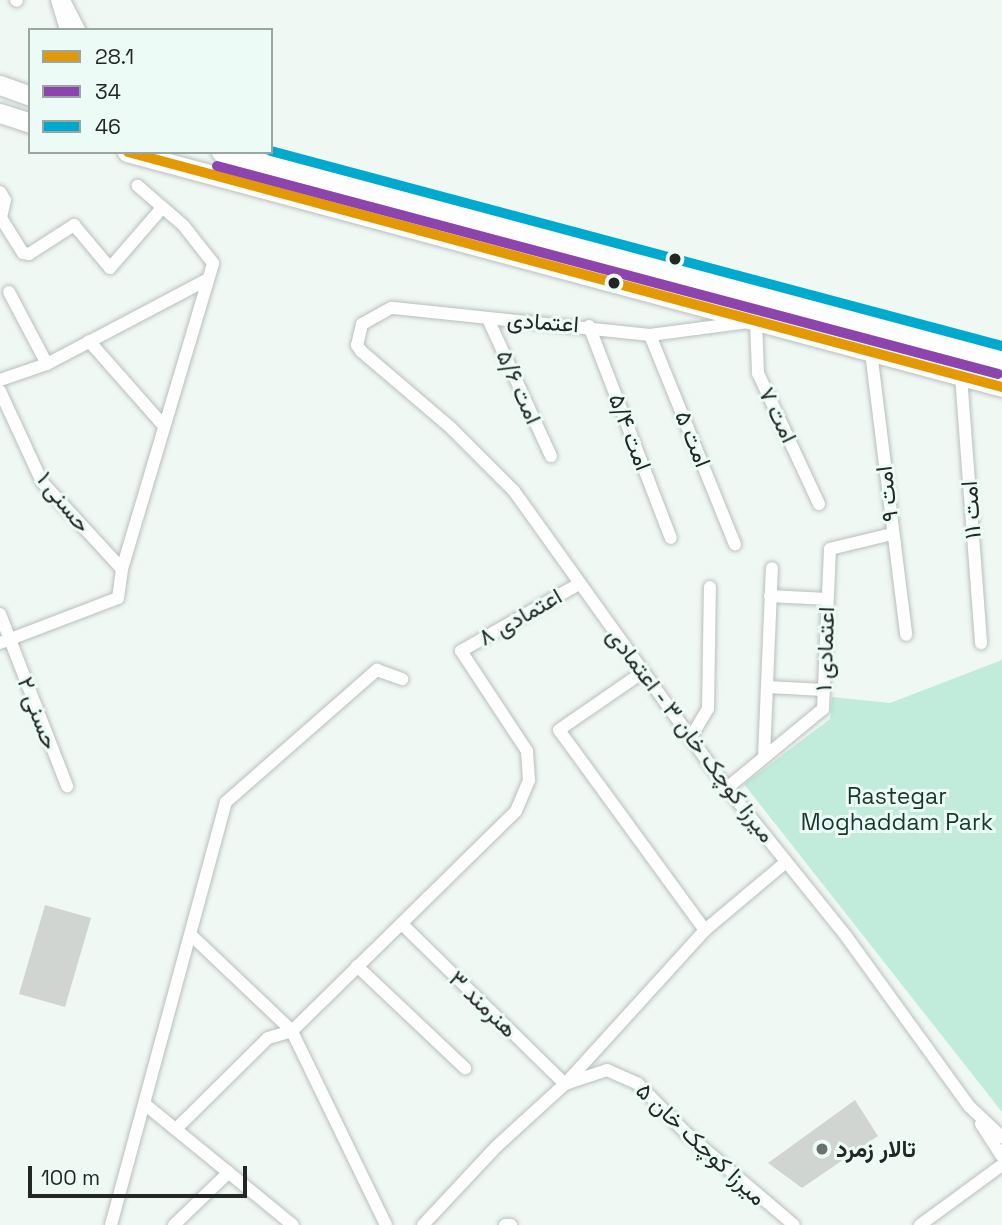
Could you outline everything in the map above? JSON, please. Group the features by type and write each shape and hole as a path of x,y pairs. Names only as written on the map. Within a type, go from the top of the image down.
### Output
{"main road":[{"path":"0,85 28,94"},
{"path":"0,113 28,122"},
{"path":"134,154 1002,387"},
{"path":"229,154 1002,360"}],"street":[{"path":"57,0 65,28"},
{"path":"64,0 78,28"},
{"path":"5,641 118,598 122,569 208,279 211,256 138,186"},
{"path":"0,192 5,200 1,218 23,253 29,254 74,225 110,268 163,208"},
{"path":"0,380 47,364 208,279"},
{"path":"9,292 47,364"},
{"name":"اعتمادی","path":"360,351 357,345 362,324 391,307 589,326 650,335 756,321"},
{"name":"امت ۵/۶","path":"488,318 551,456"},
{"name":"امت ۷","path":"756,321 758,373 819,504"},
{"name":"امت ۵/۴","path":"589,326 671,538"},
{"name":"امت ۵","path":"650,335 735,544"},
{"path":"89,341 164,426"},
{"name":"میرزا کوچک خان ۳ - اعتمادی","path":"360,351 451,428 514,491 727,788 970,1107 1002,1137"},
{"name":"امت ۹","path":"871,352 906,635"},
{"name":"امت ۱۱","path":"961,376 981,643"},
{"name":"حسنی ۱","path":"0,391 42,482 122,569"},
{"name":"اعتمادی ۱","path":"727,788 823,709 830,549 892,534"},
{"path":"764,757 772,568"},
{"name":"اعتمادی ۸","path":"402,924 516,811 529,780 527,751 461,651 579,584"},
{"path":"691,737 708,709 710,587"},
{"path":"770,596 827,599"},
{"name":"حسنی ۲","path":"0,614 5,641 67,786"},
{"path":"111,1225 146,1106 226,802 377,670 402,679"},
{"path":"643,672 559,730 705,930"},
{"path":"767,687 824,690"},
{"path":"423,1225 497,1146 565,1084 705,930 786,862"},
{"path":"176,1129 268,1038 292,1031 402,924"},
{"name":"هنرمند ۳","path":"402,924 565,1084"},
{"path":"191,935 292,1031 386,1225"},
{"path":"357,966 465,1069"},
{"name":"میرزا کوچک خان ۵","path":"565,1084 607,1070 638,1084 687,1134 794,1225"},
{"path":"146,1106 293,1225"},
{"path":"970,1107 1002,1156"},
{"path":"920,1225 1002,1165"},
{"path":"174,1225 229,1172"}],"green space":[{"name":"Rastegar Moghaddam Park","path":"1002,660 1002,1112 744,784 830,719 832,697 890,703"}],"building":[{"path":"45,905 91,918 65,1007 19,994"},
{"name":"تالار زمرد","path":"855,1100 878,1136 802,1188 768,1163"}],"transit line":[{"name":"46","path":"273,152 1002,346"},
{"name":"28.1","path":"135,154 1002,387"},
{"name":"34","path":"217,166 998,374"}],"place":[{"name":"تالار زمرد","path":"822,1149"}]}
